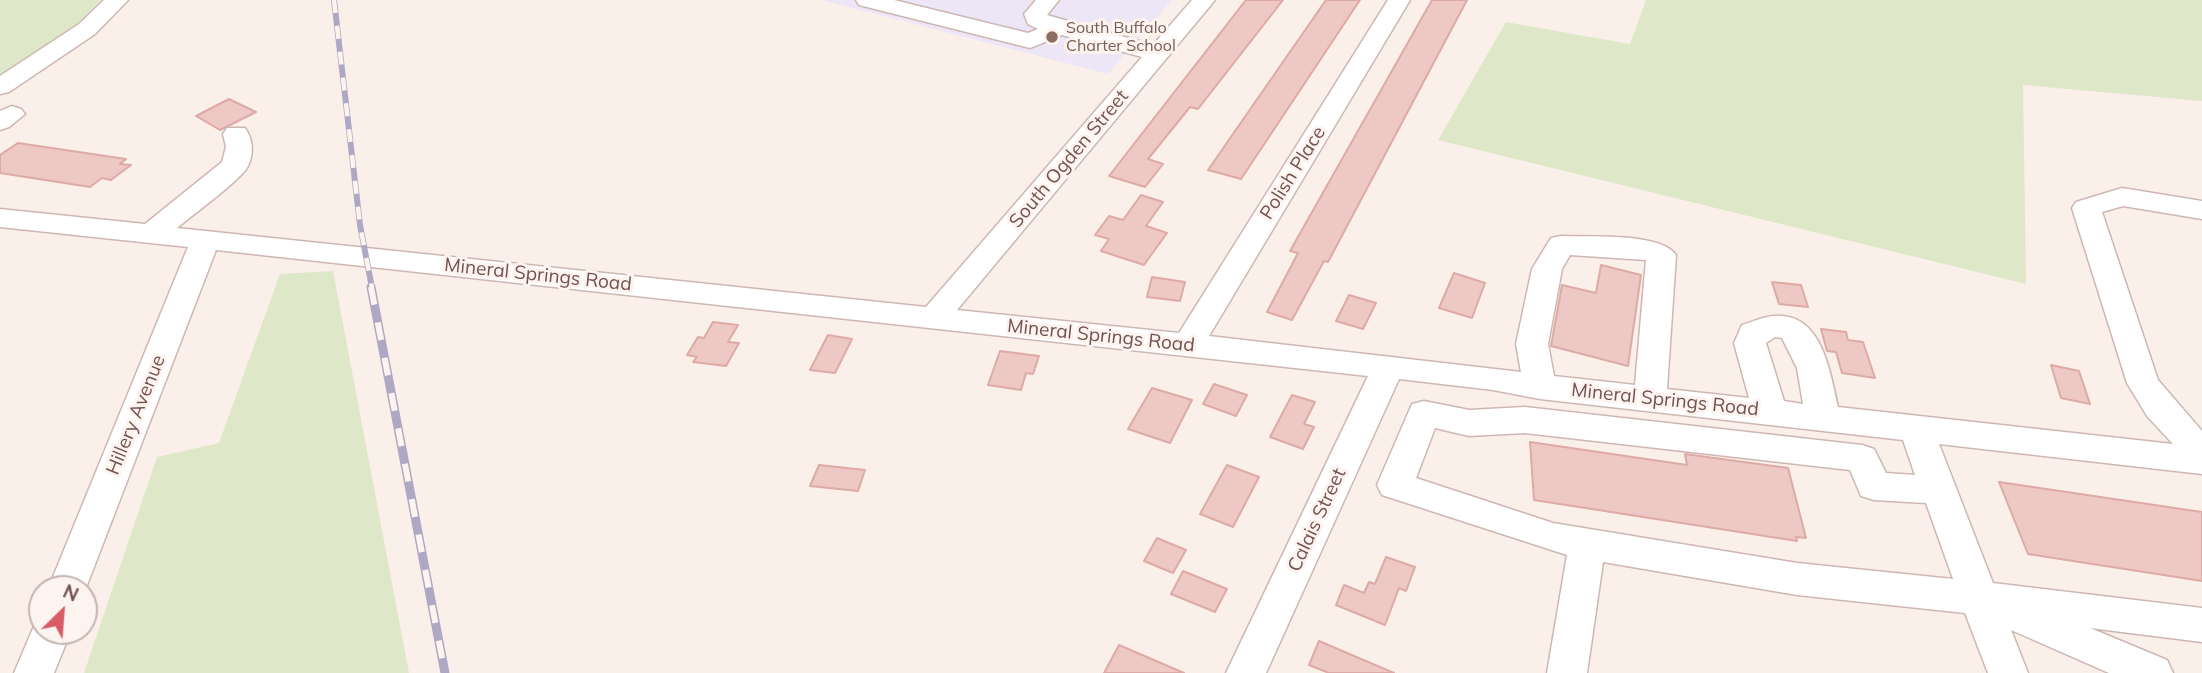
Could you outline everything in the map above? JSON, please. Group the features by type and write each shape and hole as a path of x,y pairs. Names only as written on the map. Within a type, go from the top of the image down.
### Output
{"street":[{"path":"0,87 86,29 117,0"},
{"path":"867,0 1030,41 1057,29"},
{"path":"1048,0 1034,14 1036,19 1057,29 1158,54"},
{"name":"South Ogden Street","path":"934,317 1204,0"},
{"name":"Polish Place","path":"1188,345 1399,0"},
{"path":"150,235 235,165 239,147 236,134"},
{"path":"2202,210 2122,197 2086,208 2143,383 2159,407 2202,453"},
{"name":"Mineral Springs Road","path":"0,218 1388,367 1540,387 2202,461"},
{"name":"Hillery Avenue","path":"73,575 205,240"},
{"path":"1540,387 1532,344 1547,269 1561,245 1646,249 1661,255 1650,399"},
{"path":"1770,412 1750,343 1753,333 1774,326 1792,329 1804,342 1823,418"},
{"name":"Calais Street","path":"1245,673 1388,367"},
{"path":"1939,490 1874,486 1861,458 1525,420 1469,424 1424,413 1395,485 1553,538 1587,544 1797,579 2202,625"},
{"path":"1916,429 2008,673"},
{"path":"1567,673 1587,544"},
{"path":"1979,598 2153,673"},
{"path":"34,673 45,645"}],"shaded area":[{"name":"South Buffalo Charter School","path":"822,0 1172,0 1108,74"}],"green space":[{"path":"0,0 101,0 79,22 0,77"},
{"path":"1646,0 2202,0 2202,101 2023,85 2026,284 1438,140 1506,22 1630,44"},
{"path":"333,271 409,673 84,673 93,645 98,645 98,632 157,457 219,443 280,274"}],"building":[{"path":"1246,0 1283,0 1198,109 1190,107 1148,159 1163,164 1145,187 1109,176"},
{"path":"1326,0 1360,0 1241,179 1208,170"},
{"path":"1432,0 1467,0 1328,262 1324,261 1292,320 1267,312 1298,253 1290,251"},
{"path":"229,99 256,112 220,130 196,116"},
{"path":"18,143 126,159 120,164 131,165 111,180 102,178 90,187 0,173 0,155"},
{"path":"1141,195 1163,202 1146,226 1167,233 1144,265 1101,251 1109,239 1095,235 1109,216 1123,220"},
{"path":"1601,265 1641,275 1628,366 1551,346 1562,285 1596,293"},
{"path":"1454,273 1485,283 1472,318 1439,308"},
{"path":"1152,277 1185,282 1180,301 1147,297"},
{"path":"1772,282 1801,285 1808,307 1779,304"},
{"path":"1349,295 1376,303 1363,329 1336,321"},
{"path":"713,322 738,325 728,342 739,343 726,366 693,362 697,357 687,355 698,337 704,338"},
{"path":"1821,329 1846,332 1848,340 1863,342 1875,378 1842,373 1836,352 1827,351"},
{"path":"828,335 852,339 835,373 810,370"},
{"path":"1000,351 1039,356 1033,374 1026,373 1021,390 988,385"},
{"path":"2051,365 2079,371 2090,404 2061,398"},
{"path":"1214,384 1247,395 1236,416 1203,404"},
{"path":"1152,388 1192,400 1170,443 1128,429"},
{"path":"1292,395 1315,402 1304,424 1314,427 1303,449 1270,437"},
{"path":"1530,442 1687,465 1685,454 1788,468 1806,538 1796,537 1797,541 1534,500"},
{"path":"819,465 865,470 858,491 810,486"},
{"path":"1227,465 1259,477 1233,527 1200,514"},
{"path":"1999,482 2202,512 2202,581 2028,554"},
{"path":"1157,538 1186,550 1173,573 1144,561"},
{"path":"1386,557 1415,567 1406,591 1399,588 1385,625 1336,605 1344,585 1364,593 1369,582 1375,584"},
{"path":"1183,571 1227,589 1215,612 1171,594"},
{"path":"1319,641 1394,673 1329,673 1309,665"},
{"path":"1119,645 1184,673 1104,673"}],"railway":[{"path":"334,0 360,225 372,288"},
{"path":"371,287 445,673"}],"place":[{"name":"South Buffalo Charter School","path":"1052,37"}]}
